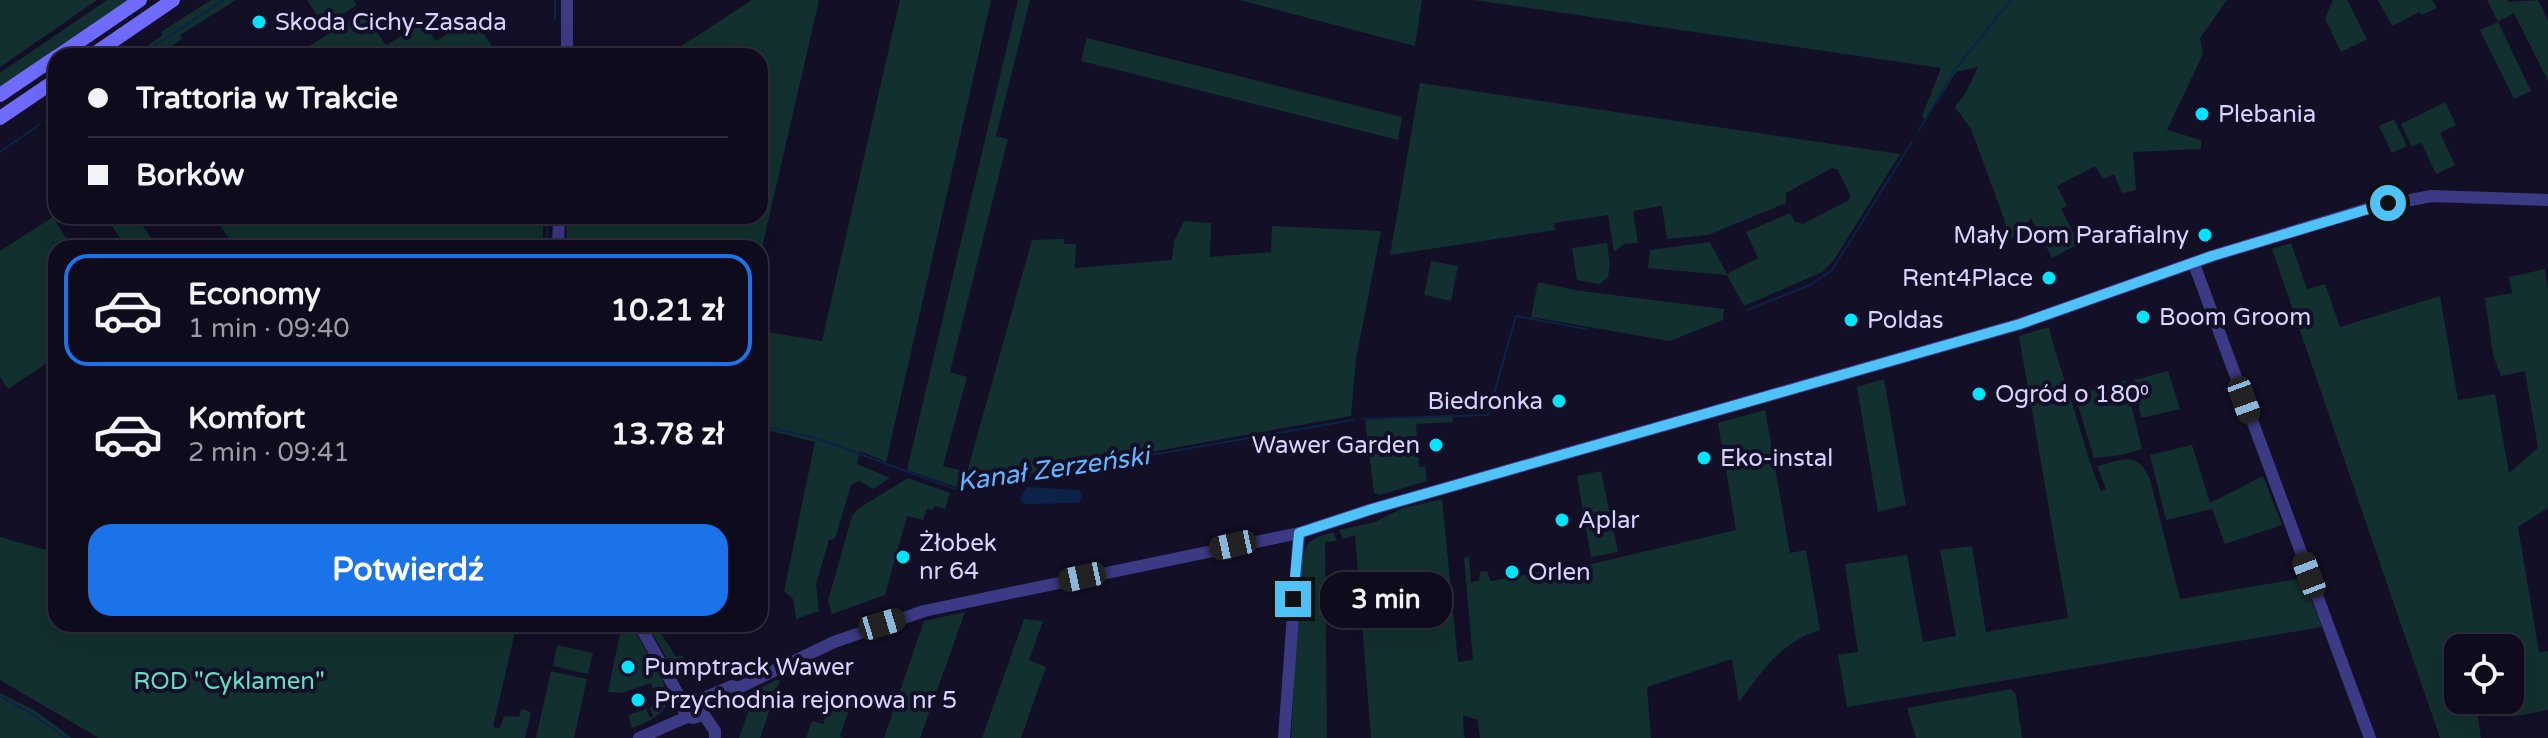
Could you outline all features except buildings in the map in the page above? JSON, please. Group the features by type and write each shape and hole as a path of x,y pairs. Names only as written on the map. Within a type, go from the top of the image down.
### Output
{"main road":[{"path":"70,48 140,0"},
{"path":"103,48 173,0"},
{"path":"0,95 48,63"},
{"path":"0,118 48,85"}],"street":[{"path":"567,0 567,48"},
{"path":"639,738 660,727 664,721 733,694 738,688 834,642 924,611 1299,533 1372,509 2020,324 2370,208 2406,199 2463,196 2548,200"},
{"path":"2194,264 2370,738"},
{"path":"1284,738 1299,533"},
{"path":"644,632 671,683 693,709 709,736 715,738"}],"green space":[{"path":"0,0 97,0 0,67"},
{"path":"107,0 131,0 60,48 48,48 48,56 0,89 0,73"},
{"path":"211,0 236,0 180,35 182,39 169,48 144,48 163,35 161,32"},
{"path":"307,0 354,0 357,5 324,26"},
{"path":"752,0 819,0 768,222 768,48 678,48"},
{"path":"900,0 991,0 886,462 860,451 857,464 890,478 873,489 859,481 851,485 835,539 829,540 816,584 819,611 796,619 793,599 784,591 815,442 768,430 768,332 822,341"},
{"path":"1018,0 1030,0 996,136 1008,139 950,372 967,377 943,466 967,472 1032,240 1064,239 1064,244 1076,244 1075,268 1172,260 1174,241 1184,221 1211,223 1210,257 1271,252 1272,226 1381,231 1356,359 1351,416 956,487 907,470"},
{"path":"1240,0 1422,0 1415,46"},
{"path":"1474,0 2227,0 2200,38 2203,54 2167,130 2201,140 2201,149 2133,152 2136,190 2122,193 2114,174 2103,179 2095,166 2057,186 2067,206 2061,209 2079,244 2052,258 2031,218 2011,238 1971,129 1955,107 1978,67 1956,72 1926,120 1922,116 1941,68"},
{"path":"2333,0 2347,0 2367,39 2341,52 2325,18"},
{"path":"2378,0 2432,0 2437,8 2422,15 2419,12 2392,26"},
{"path":"2487,0 2538,0 2548,20 2548,81 2514,13 2498,22"},
{"path":"362,12 386,45 423,23 436,41 473,17 493,48 306,48"},
{"path":"2498,22 2531,91 2514,99 2480,30"},
{"path":"1087,38 1402,117 1398,140 1081,61"},
{"path":"1420,83 1900,154 1834,260 1822,272 1744,306 1727,275 1648,268 1650,250 1710,242 1727,274 1758,258 1746,232 1790,213 1795,222 1803,224 1849,200 1850,195 1838,170 1832,168 1786,193 1786,203 1708,235 1667,239 1662,206 1633,211 1638,243 1624,244 1614,252 1608,215 1554,223 1555,230 1390,255"},
{"path":"2445,102 2456,125 2440,133 2455,165 2436,174 2421,142 2412,147 2401,124"},
{"path":"2394,119 2407,146 2392,153 2379,126"},
{"path":"48,220 48,224 57,224 67,240 48,240 48,362 8,389 0,377 0,251"},
{"path":"110,224 142,224 152,240 122,240"},
{"path":"219,224 544,224 542,240 230,240"},
{"path":"567,224 768,224 764,240 566,240"},
{"path":"1607,243 1608,277 1600,284 1577,280 1572,248"},
{"path":"2291,243 2307,289 2325,284 2340,327 2440,296 2458,400 2495,394 2509,473 2538,448 2525,371 2501,376 2493,355 2485,298 2512,293 2509,277 2545,269 2548,290 2548,508 2518,527 2539,652 2548,651 2548,710 2511,717 2511,714 2524,714 2524,634 2444,634 2444,714 2478,714 2481,738 2440,738 2272,249"},
{"path":"1431,261 1458,266 1451,301 1424,295"},
{"path":"1538,282 1574,290 1724,309 1723,320 1670,341 1531,317"},
{"path":"2049,327 2101,491 2106,489 2097,466 2114,461 2128,459 2140,464 2150,479 2180,599 2303,578 2322,627 1847,707 1838,655 1858,652 1845,564 1907,555 1923,642 1956,636 1940,550 1972,546 1986,632 2068,618 2019,336"},
{"path":"2168,371 2180,409 2141,418 2134,380"},
{"path":"1884,379 1906,505 1878,512 1857,387"},
{"path":"2125,380 2142,449 2094,458 2075,396"},
{"path":"1765,410 1790,553 1806,550 1820,630 1783,650 1739,702 1732,659 1647,687 1651,738 1480,738 1478,720 1463,715 1466,738 1371,738 1355,535 1343,539 1339,530 1375,522 1403,508 1442,499 1458,662 1473,660 1464,558 1469,557 1471,582 1479,581 1480,572 1487,571 1491,581 1540,572 1549,574 1736,530 1718,423"},
{"path":"1452,415 1453,422 1416,424 1419,467 1425,466 1427,481 1380,495 1374,493 1365,420"},
{"path":"2192,445 2210,503 2263,476 2282,525 2225,544 2212,509 2166,520 2150,455"},
{"path":"1601,471 1618,552 1591,557 1577,476"},
{"path":"908,478 950,493 945,509 935,506 933,510 927,509 923,520 907,516 885,595 832,614 828,601 852,516 859,508"},
{"path":"1333,532 1337,541 1325,542 1327,738 1291,738 1301,558 1313,540"},
{"name":"ROD \"Cyklamen\"","path":"0,537 48,551 48,632 515,632 493,727 500,728 504,716 519,717 521,709 531,712 525,738 99,738 0,680"},
{"path":"965,612 920,738 884,738 924,621"},
{"path":"1024,619 1043,621 1029,660 1046,667 1021,738 982,738"},
{"path":"620,632 636,632 662,679 668,700 666,705 659,714 632,728 628,715 646,709 650,718 653,716 650,708 658,704 651,683 622,693 608,692"},
{"path":"652,632 660,632 676,657 681,655 685,659 681,667 674,669"},
{"path":"557,645 593,653 588,674 553,666"},
{"path":"551,671 587,679 574,738 536,738"},
{"path":"780,680 760,738 739,738 756,690"},
{"path":"2011,689 2016,695 2022,738 1916,738 1907,708"},
{"path":"0,693 34,710 72,738 0,738"},
{"path":"834,696 852,700 840,736 844,738 806,738 812,721 823,724"}],"water":[{"path":"1027,487 1079,490 1083,496 1079,503 1026,504 1020,497"}],"waterway":[{"path":"151,48 224,0"},
{"name":"Kanał Zerzeński","path":"555,0 555,19"},
{"name":"Kanał Zerzeński","path":"1919,130 1954,71 2011,0"},
{"path":"0,152 39,125"},
{"name":"Kanał Zerzeński","path":"1747,310 1810,285 1832,270 1912,142"},
{"name":"Kanał Zerzeński","path":"546,240 548,224"},
{"name":"Kanał Zerzeński","path":"1362,419 1488,415 1516,316 1587,329"},
{"name":"Kanał Zerzeński","path":"768,428 816,438 955,489 1353,420"},
{"path":"0,696 66,738"}],"place":[{"name":"Skoda Cichy-Zasada","path":"259,22"},
{"name":"Plebania","path":"2202,114"},
{"name":"Mały Dom Parafialny","path":"2205,235"},
{"name":"Rent4Place","path":"2049,278"},
{"name":"Boom Groom","path":"2143,317"},
{"name":"Poldas","path":"1851,320"},
{"name":"Ogród o 180⁰","path":"1979,394"},
{"name":"Biedronka","path":"1559,401"},
{"name":"Wawer Garden","path":"1436,445"},
{"name":"Eko-instal","path":"1704,458"},
{"name":"Aplar","path":"1562,520"},
{"name":"Żłobek nr 64","path":"903,557"},
{"name":"Orlen","path":"1512,572"},
{"name":"Pumptrack Wawer","path":"628,667"},
{"name":"Przychodnia rejonowa nr 5","path":"638,700"}],"route":[{"path":"1293,599 1299,533 1372,509 2020,324 2212,256 2388,203"}]}
